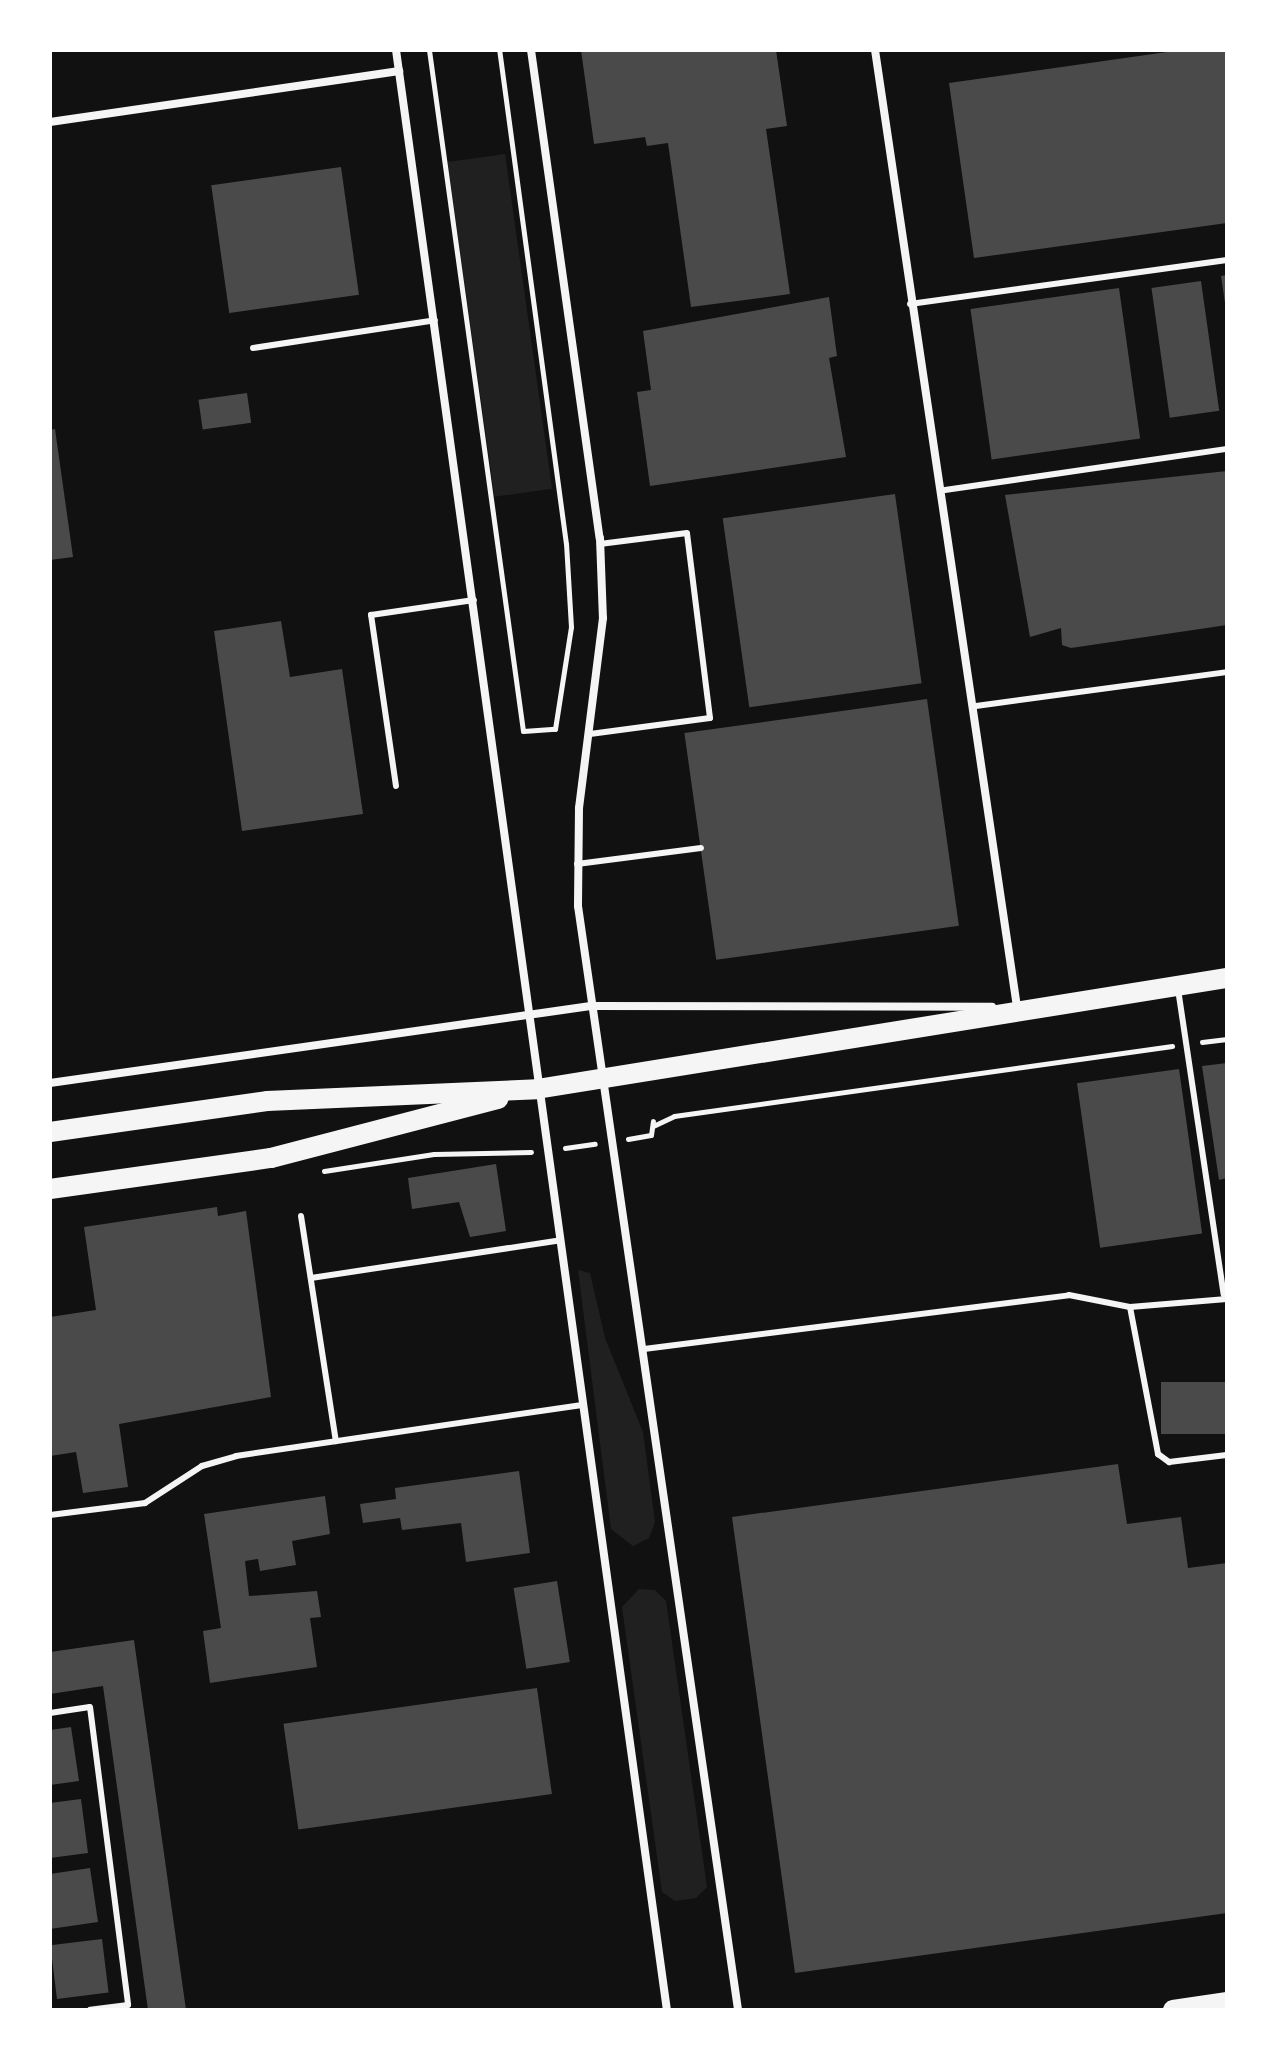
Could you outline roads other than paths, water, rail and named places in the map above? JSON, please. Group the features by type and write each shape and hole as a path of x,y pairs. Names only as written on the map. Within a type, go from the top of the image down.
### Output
{"main road":[{"path":"50,1132 267,1101 537,1089 1020,1007 1227,978"},
{"path":"50,1189 271,1158 537,1089"},
{"path":"1173,2010 1227,2002"}],"street":[{"path":"396,50 474,600 557,1241 667,2010"},
{"path":"531,50 600,544 603,618 575,864 591,1006 644,1349 738,2010"},
{"path":"50,1083 591,1006 1020,1007 945,490 910,304 875,50"},
{"path":"50,122 399,71"}],"lane":[{"path":"910,304 1227,260"},
{"path":"253,348 435,320"},
{"path":"945,490 1227,449"},
{"path":"590,734 710,718 687,533 600,544"},
{"path":"396,786 371,615 474,600"},
{"path":"976,706 1227,672"},
{"path":"575,864 701,848"},
{"path":"644,1349 1069,1295 1130,1307 1225,1297 1177,985"},
{"path":"301,1216 336,1441"},
{"path":"311,1278 557,1241"},
{"path":"1130,1307 1158,1454 1169,1462 1227,1455"},
{"path":"50,1515 145,1503 202,1466 336,1441 580,1405"},
{"path":"50,1713 90,1707 128,2005 90,2010"}]}
